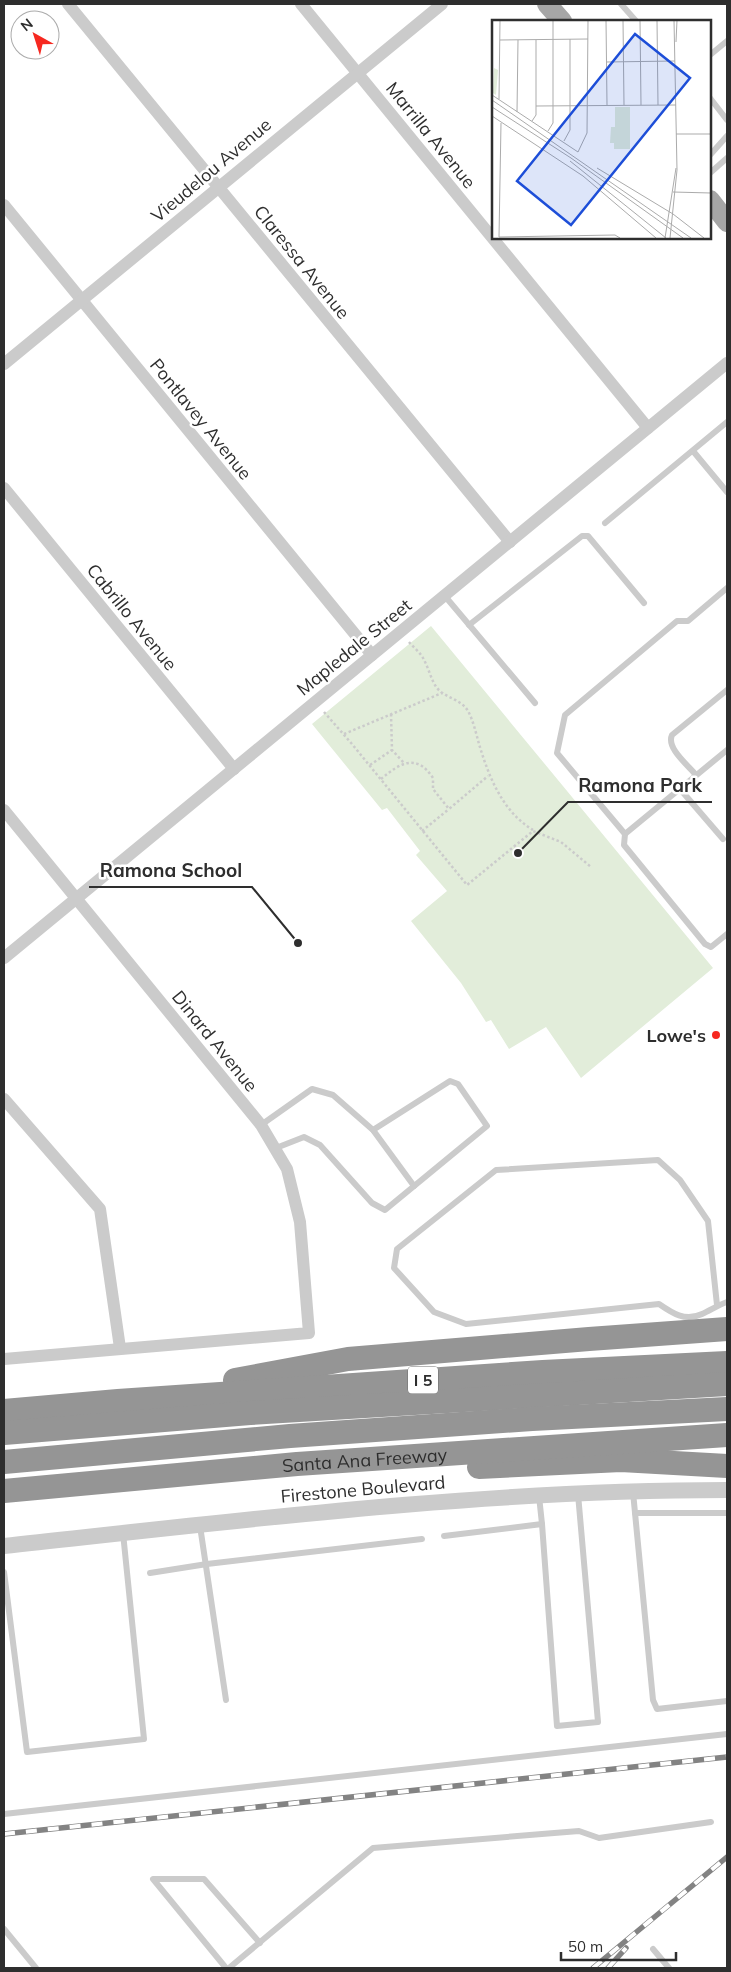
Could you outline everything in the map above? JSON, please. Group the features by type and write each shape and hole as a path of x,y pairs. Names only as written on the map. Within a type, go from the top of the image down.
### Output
{"highway":[{"path":"118,1401 348,1360 589,1338 727,1329"},
{"name":"I 5","path":"4,1411 118,1401 543,1372 727,1363"},
{"path":"4,1433 250,1413 727,1384"},
{"path":"4,1462 319,1434 532,1419 727,1409"},
{"name":"Santa Ana Freeway","path":"4,1491 297,1464 727,1435"},
{"path":"297,1464 454,1468 621,1460 727,1466"}],"main road":[{"path":"547,4 561,20"},
{"path":"711,201 727,222"}],"street":[{"name":"Claressa Avenue","path":"68,4 510,542"},
{"name":"Marrilla Avenue","path":"301,4 492,238"},
{"name":"Vieudelou Avenue","path":"4,364 442,4"},
{"name":"Pontlavey Avenue","path":"4,205 372,655"},
{"name":"Marrilla Avenue","path":"493,239 648,428"},
{"name":"Mapledale Street","path":"4,958 727,363"},
{"name":"Cabrillo Avenue","path":"4,488 234,769"},
{"name":"Dinard Avenue","path":"4,810 261,1125 287,1169 300,1222 310,1334 120,1348"},
{"path":"4,1099 100,1209 120,1348 4,1359"},
{"name":"Firestone Boulevard","path":"4,1546 383,1506 578,1493 727,1490"}],"lane":[{"path":"621,4 635,20"},
{"path":"711,55 727,41"},
{"path":"711,99 727,120"},
{"path":"711,154 727,136"},
{"path":"711,172 727,158"},
{"path":"604,523 727,422"},
{"path":"693,451 727,492"},
{"path":"469,625 582,536 588,536 644,603"},
{"path":"727,588 688,621 677,621 564,716 557,753 625,834 624,845 705,944 710,947 727,934"},
{"path":"444,596 535,703"},
{"path":"696,775 672,747 670,739 672,735 727,690"},
{"path":"625,834 727,750"},
{"path":"680,789 723,839"},
{"path":"276,1148 304,1137 320,1145 372,1203 385,1210 488,1126 458,1084 450,1081 373,1130"},
{"path":"261,1125 312,1089 333,1095 373,1130 414,1186"},
{"path":"717,1305 708,1221 680,1180 658,1160 496,1170 397,1249 394,1268 434,1312 466,1324 659,1304 678,1317 701,1315 717,1305 727,1302"},
{"path":"633,1491 653,1700 657,1709 727,1701"},
{"path":"539,1495 558,1726 598,1722 578,1493"},
{"path":"635,1514 727,1513"},
{"path":"444,1536 542,1524"},
{"path":"200,1525 226,1700"},
{"path":"4,1572 27,1752 144,1739 123,1533"},
{"path":"150,1573 207,1564 422,1538"},
{"path":"4,1814 727,1734"},
{"path":"260,1943 204,1879 153,1879 227,1968 260,1943 373,1848 579,1831 599,1838 711,1822"},
{"path":"4,1929 36,1968"},
{"path":"653,1949 669,1968"}],"path":[{"path":"400,632 421,655 433,682 442,693 459,702 468,710 489,776 511,810 533,831 561,842 591,867"},
{"path":"344,734 442,693"},
{"path":"315,702 344,734 466,885 533,831"},
{"path":"391,714 392,750 404,763"},
{"path":"370,766 392,750"},
{"path":"381,779 394,768 404,763 414,763 422,766 433,778 434,788 449,809"},
{"path":"422,831 489,776"}],"green space":[{"path":"431,626 713,968 581,1078 546,1027 509,1049 491,1020 486,1022 461,983 411,921 447,891 416,855 420,851 387,808 382,810 312,724"}],"railway":[{"path":"4,1834 727,1757"},
{"path":"593,1968 727,1857"},
{"path":"608,1968 626,1948"}],"place":[{"name":"Ramona Park","path":"518,853"},
{"name":"Ramona School","path":"298,943"},
{"name":"Lowe's","path":"716,1035"}]}
